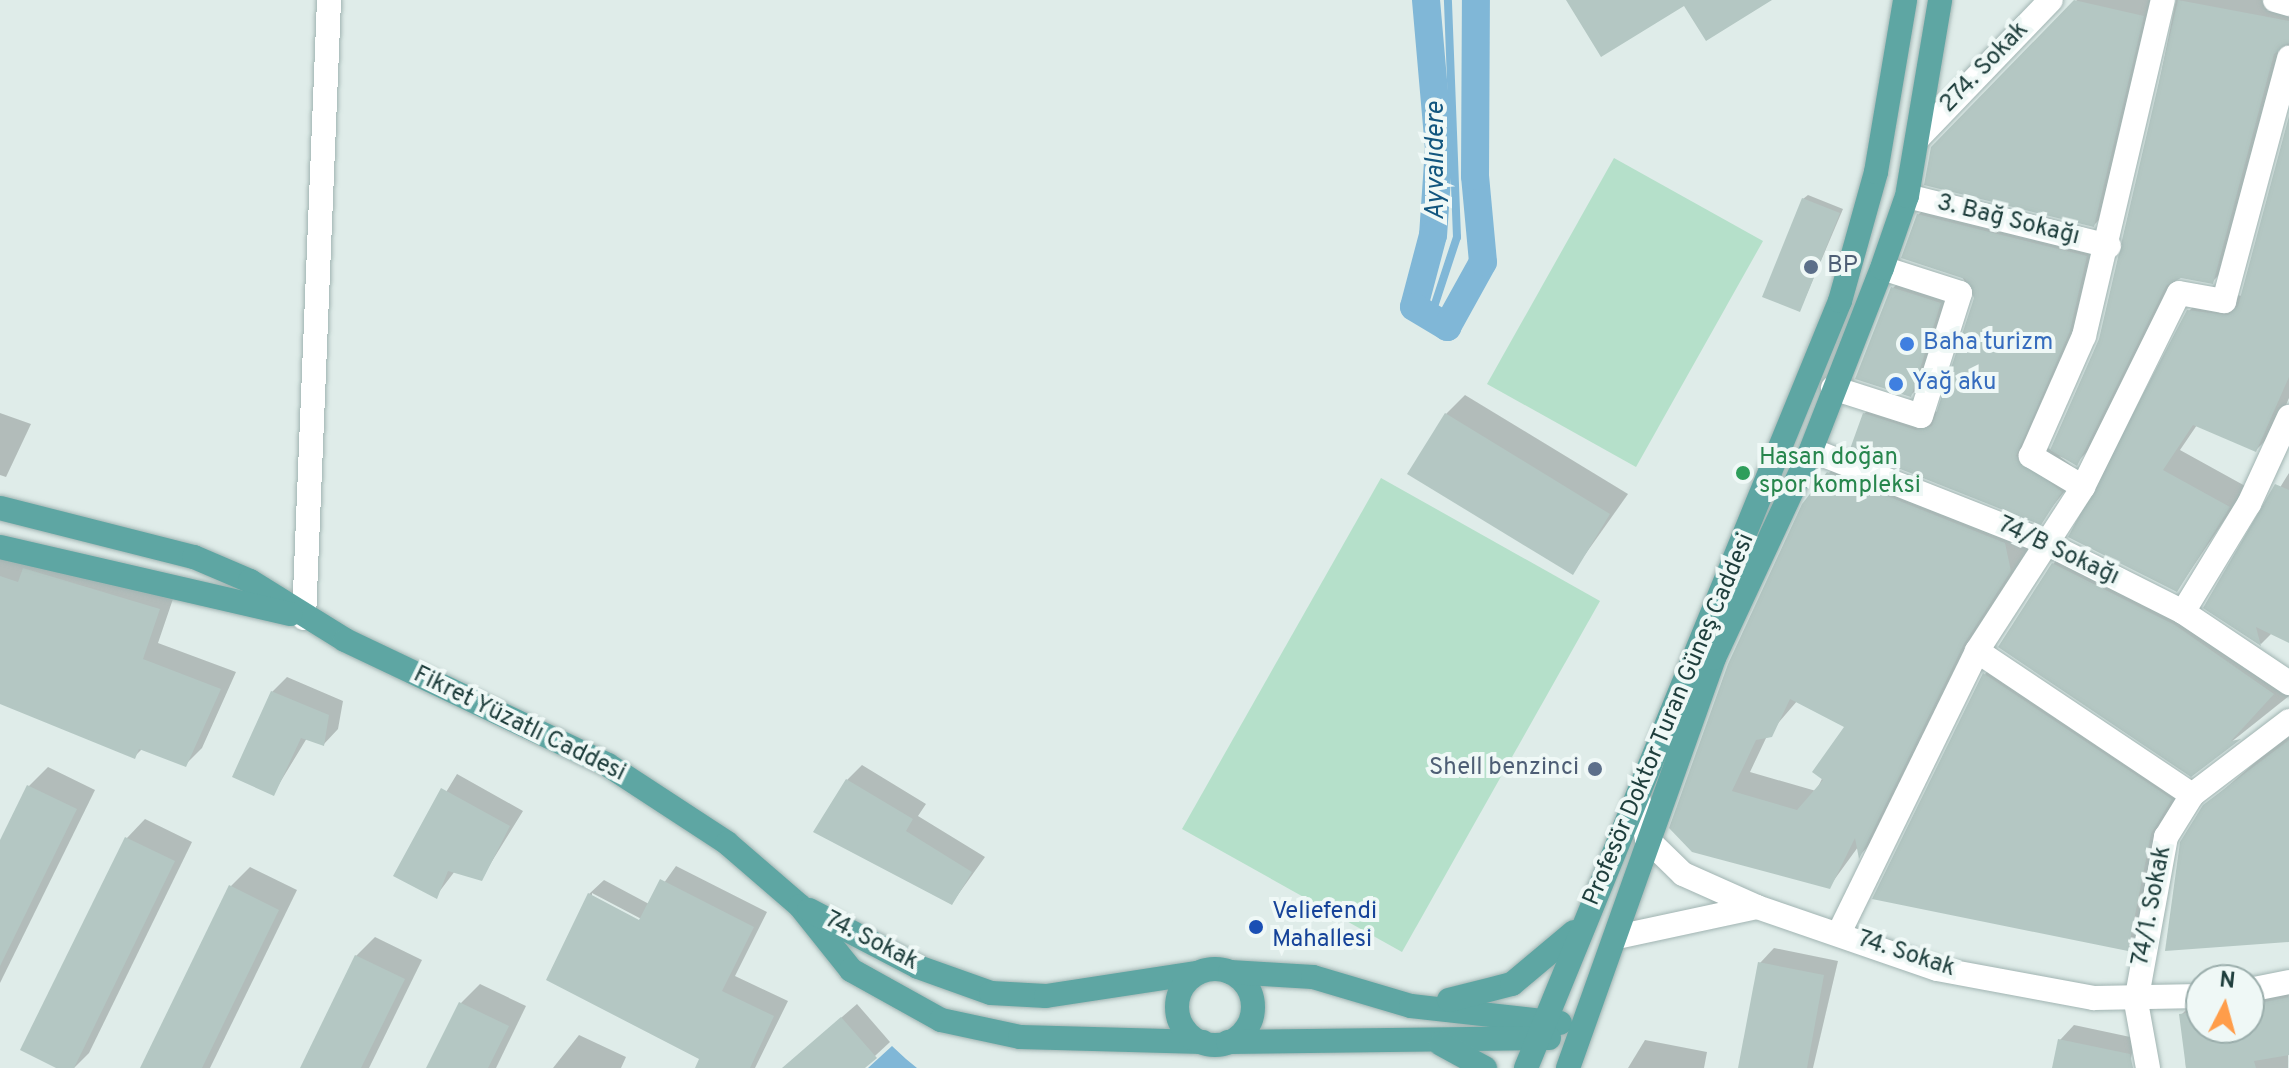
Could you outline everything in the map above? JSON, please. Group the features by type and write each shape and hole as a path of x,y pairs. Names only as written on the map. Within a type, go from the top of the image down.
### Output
{"main road":[{"name":"Profesör Doktor Turan Güneş Caddesi","path":"1526,1068 1796,419 1859,245 1905,0"},
{"name":"Profesör Doktor Turan Güneş Caddesi","path":"1568,1068 1714,658 1811,450 1882,268 1907,196 1940,0"},
{"path":"0,508 194,557 250,581 304,618"},
{"path":"0,547 304,618"},
{"name":"Fikret Yüzatlı Caddesi","path":"304,618 608,765 727,843 800,906"},
{"name":"74. Sokak","path":"800,906 918,967 991,993 1046,996 1197,973"},
{"name":"74. Sokak","path":"800,906 851,970 941,1020 1020,1037 1203,1042"},
{"path":"1411,1006 1512,984 1541,967 1585,921"},
{"path":"1228,1042 1253,1014 1249,989 1230,972"},
{"path":"1197,973 1313,977 1411,1006 1548,1016 1579,1034 1538,1039 1424,1037 1203,1042 1183,1028 1177,1004 1197,973"},
{"path":"1424,1037 1485,1068"}],"street":[{"path":"304,618 329,0"},
{"name":"274. Sokak","path":"1919,137 2051,0"},
{"path":"2083,487 2031,456 2084,336 2109,246 2163,0"},
{"path":"2275,0 2289,4"},
{"path":"1839,933 1977,651 2044,542 2083,487 2179,293 2224,301 2289,58"},
{"name":"3. Bağ Sokağı","path":"1907,196 2109,246"},
{"path":"1833,388 1921,416 1960,293 1882,268"},
{"path":"2183,612 2249,504 2289,417"},
{"name":"74/B Sokağı","path":"1811,450 2044,542 2183,612 2289,683"},
{"path":"1977,651 2192,795"},
{"name":"74/1. Sokak","path":"2136,1002 2166,837 2192,795 2289,721"},
{"path":"1638,797 1647,839 1683,874 1757,907"},
{"name":"74. Sokak","path":"1617,937 1757,907 1937,969 2136,1002 2185,997"},
{"path":"2265,987 2289,982"},
{"path":"2136,1002 2148,1068"}],"green space":[{"path":"1614,158 1763,241 1636,467 1487,384"},
{"path":"1381,478 1600,601 1402,952 1182,829"}],"water":[{"path":"892,1046 906,1059 917,1068 868,1068"}],"building":[{"path":"1566,0 1772,0 1706,41 1684,6 1601,57"},
{"path":"2074,0 2144,16 2094,227 1924,185 1931,147"},
{"path":"2178,0 2289,21 2289,43 2274,54 2213,284 2181,278 2166,286 2077,466 2050,450 2099,339"},
{"path":"2289,116 2289,377 2256,452 2193,425 2163,470 2230,507 2177,592 2068,537 2187,310 2228,315 2238,306"},
{"path":"1802,198 1840,213 1800,312 1762,297"},
{"path":"1917,214 2087,256 2070,331 2016,456 2062,492 2041,525 1850,449 1863,413 1916,430 1932,426 1974,298 1965,279 1901,258"},
{"path":"1891,287 1941,303 1911,397 1855,379"},
{"path":"1445,413 1610,514 1573,575 1407,474"},
{"path":"1827,472 2005,543 2011,571 1964,644 1859,859 1855,838 1830,889 1692,852 1669,828 1728,664 1802,504","holes":["1790,699 1844,727 1812,772 1823,780 1797,810 1732,791 1756,740 1772,737"]},
{"path":"2275,484 2289,490 2289,643 2256,627 2261,646 2203,608"},
{"path":"2052,563 2175,625 2274,694 2231,741 2241,739 2191,777 1998,647"},
{"path":"23,568 160,609 143,659 221,689 186,767 139,749 135,759 0,704 0,576 18,582"},
{"path":"1983,673 2172,799 2151,834 2128,951 1872,899"},
{"path":"271,691 329,715 324,746 301,738 274,796 232,777"},
{"path":"2289,740 2289,942 2165,951 2180,842 2203,805"},
{"path":"846,779 913,819 906,831 972,872 952,905 813,832"},
{"path":"27,785 77,809 0,966 0,840"},
{"path":"441,788 510,826 482,881 448,871 437,899 393,876"},
{"path":"125,837 175,861 74,1068 56,1068 20,1050"},
{"path":"660,879 754,927 722,991 774,1016 750,1068 695,1068 699,1059 546,980 588,893 639,920"},
{"path":"229,885 279,910 202,1068 140,1068"},
{"path":"355,955 405,979 361,1068 300,1068"},
{"path":"1758,962 1824,975 1807,1068 1738,1068"},
{"path":"2289,997 2289,1055 2254,1061 2256,1068 2186,1068 2179,1014 2185,1013 2185,1044 2265,1044 2265,1002"},
{"path":"459,1002 509,1026 488,1068 426,1068"},
{"path":"841,1017 877,1058 865,1068 782,1068"},
{"path":"2058,1039 2130,1054 2133,1068 2052,1068"}],"waterway":[{"path":"1426,0 1439,148 1433,235 1414,307 1447,327 1483,262 1475,176 1476,0"},
{"name":"Ayvalıdere","path":"1431,316 1457,237 1448,0"}],"place":[{"name":"BP","path":"1811,267"},
{"name":"Baha turizm","path":"1907,344"},
{"name":"Yağ aku","path":"1896,384"},
{"name":"Hasan doğan spor kompleksi","path":"1743,473"},
{"name":"Shell benzinci","path":"1595,769"},
{"name":"Veliefendi Mahallesi","path":"1256,927"}]}
